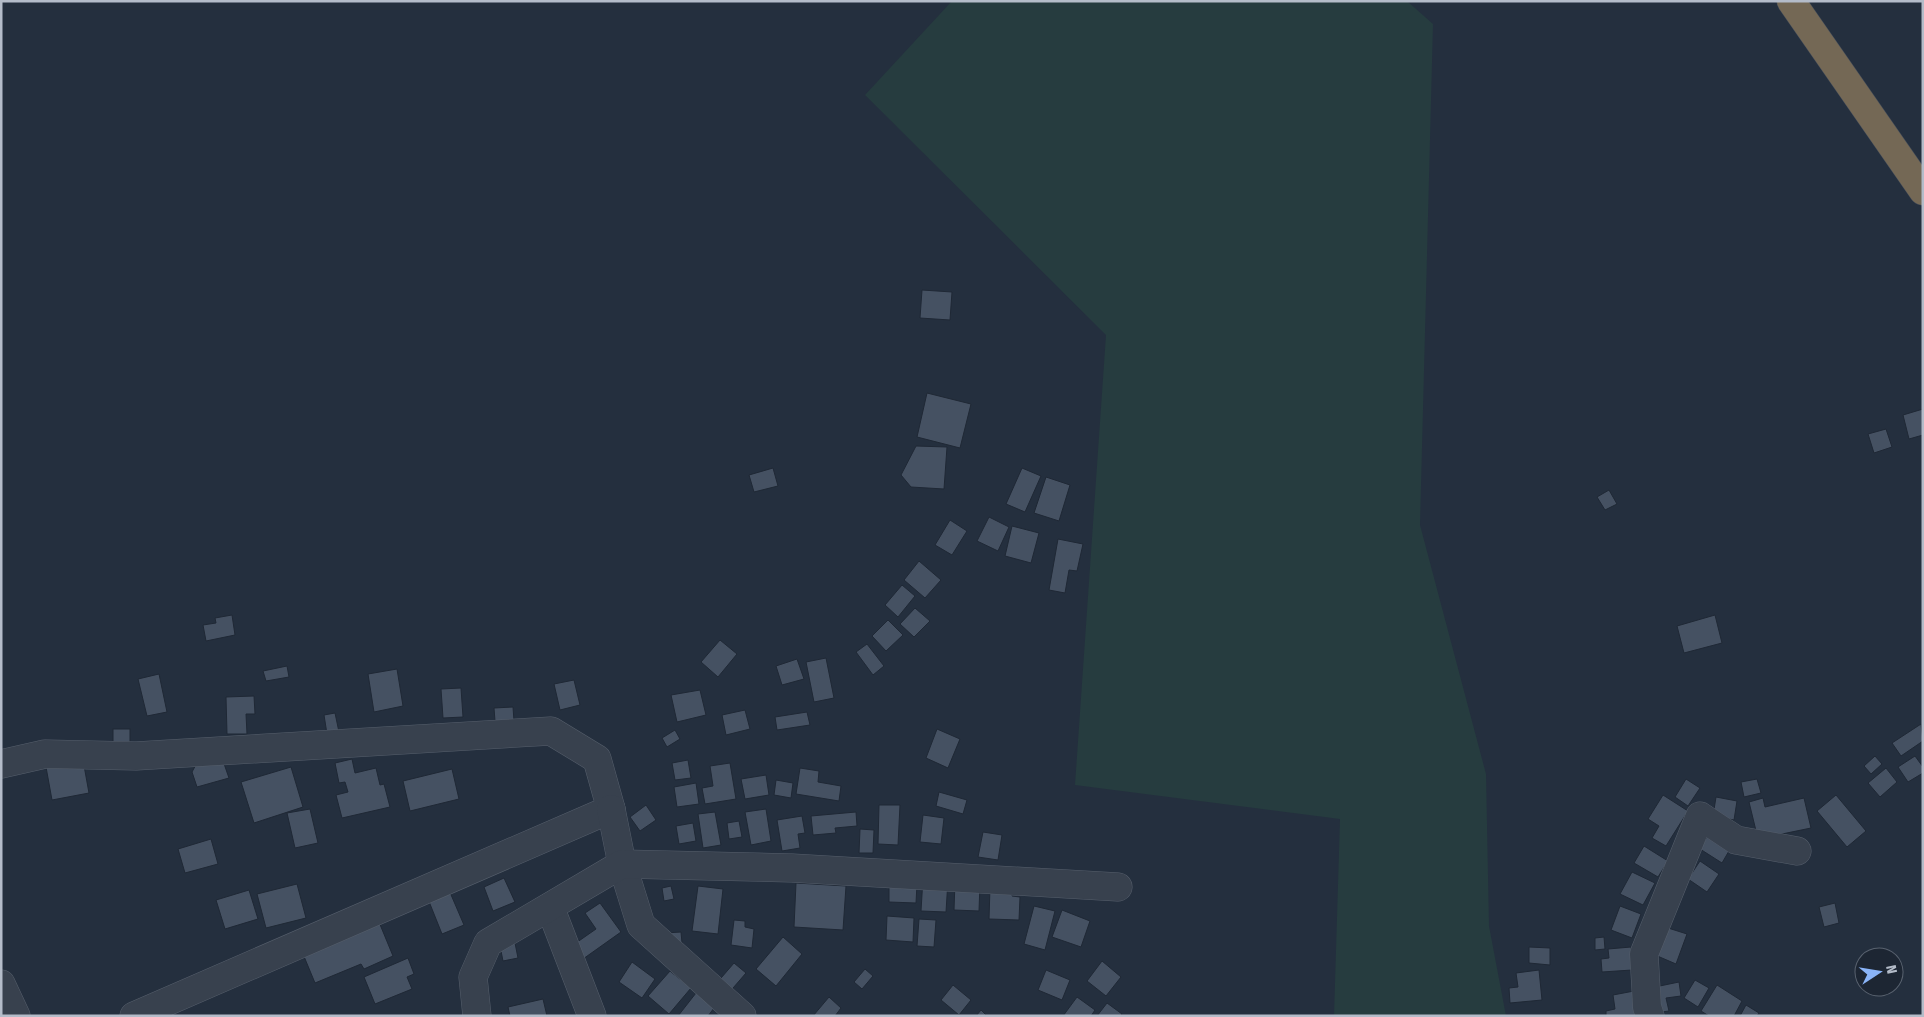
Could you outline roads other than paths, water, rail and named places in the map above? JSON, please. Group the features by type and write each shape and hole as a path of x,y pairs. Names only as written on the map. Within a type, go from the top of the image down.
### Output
{"highway":[{"path":"1800,5 1923,191"}],"street":[{"path":"1,764 45,754 136,756 551,731 597,759 622,864 641,925 742,1016"},
{"path":"134,1016 610,810"},
{"path":"1650,1016 1647,1007 1644,954 1700,816 1736,840 1797,851"},
{"path":"477,1016 473,977 488,943 622,864 792,868 1118,887"},
{"path":"550,907 594,1013"},
{"path":"1,984 16,1016"}]}
